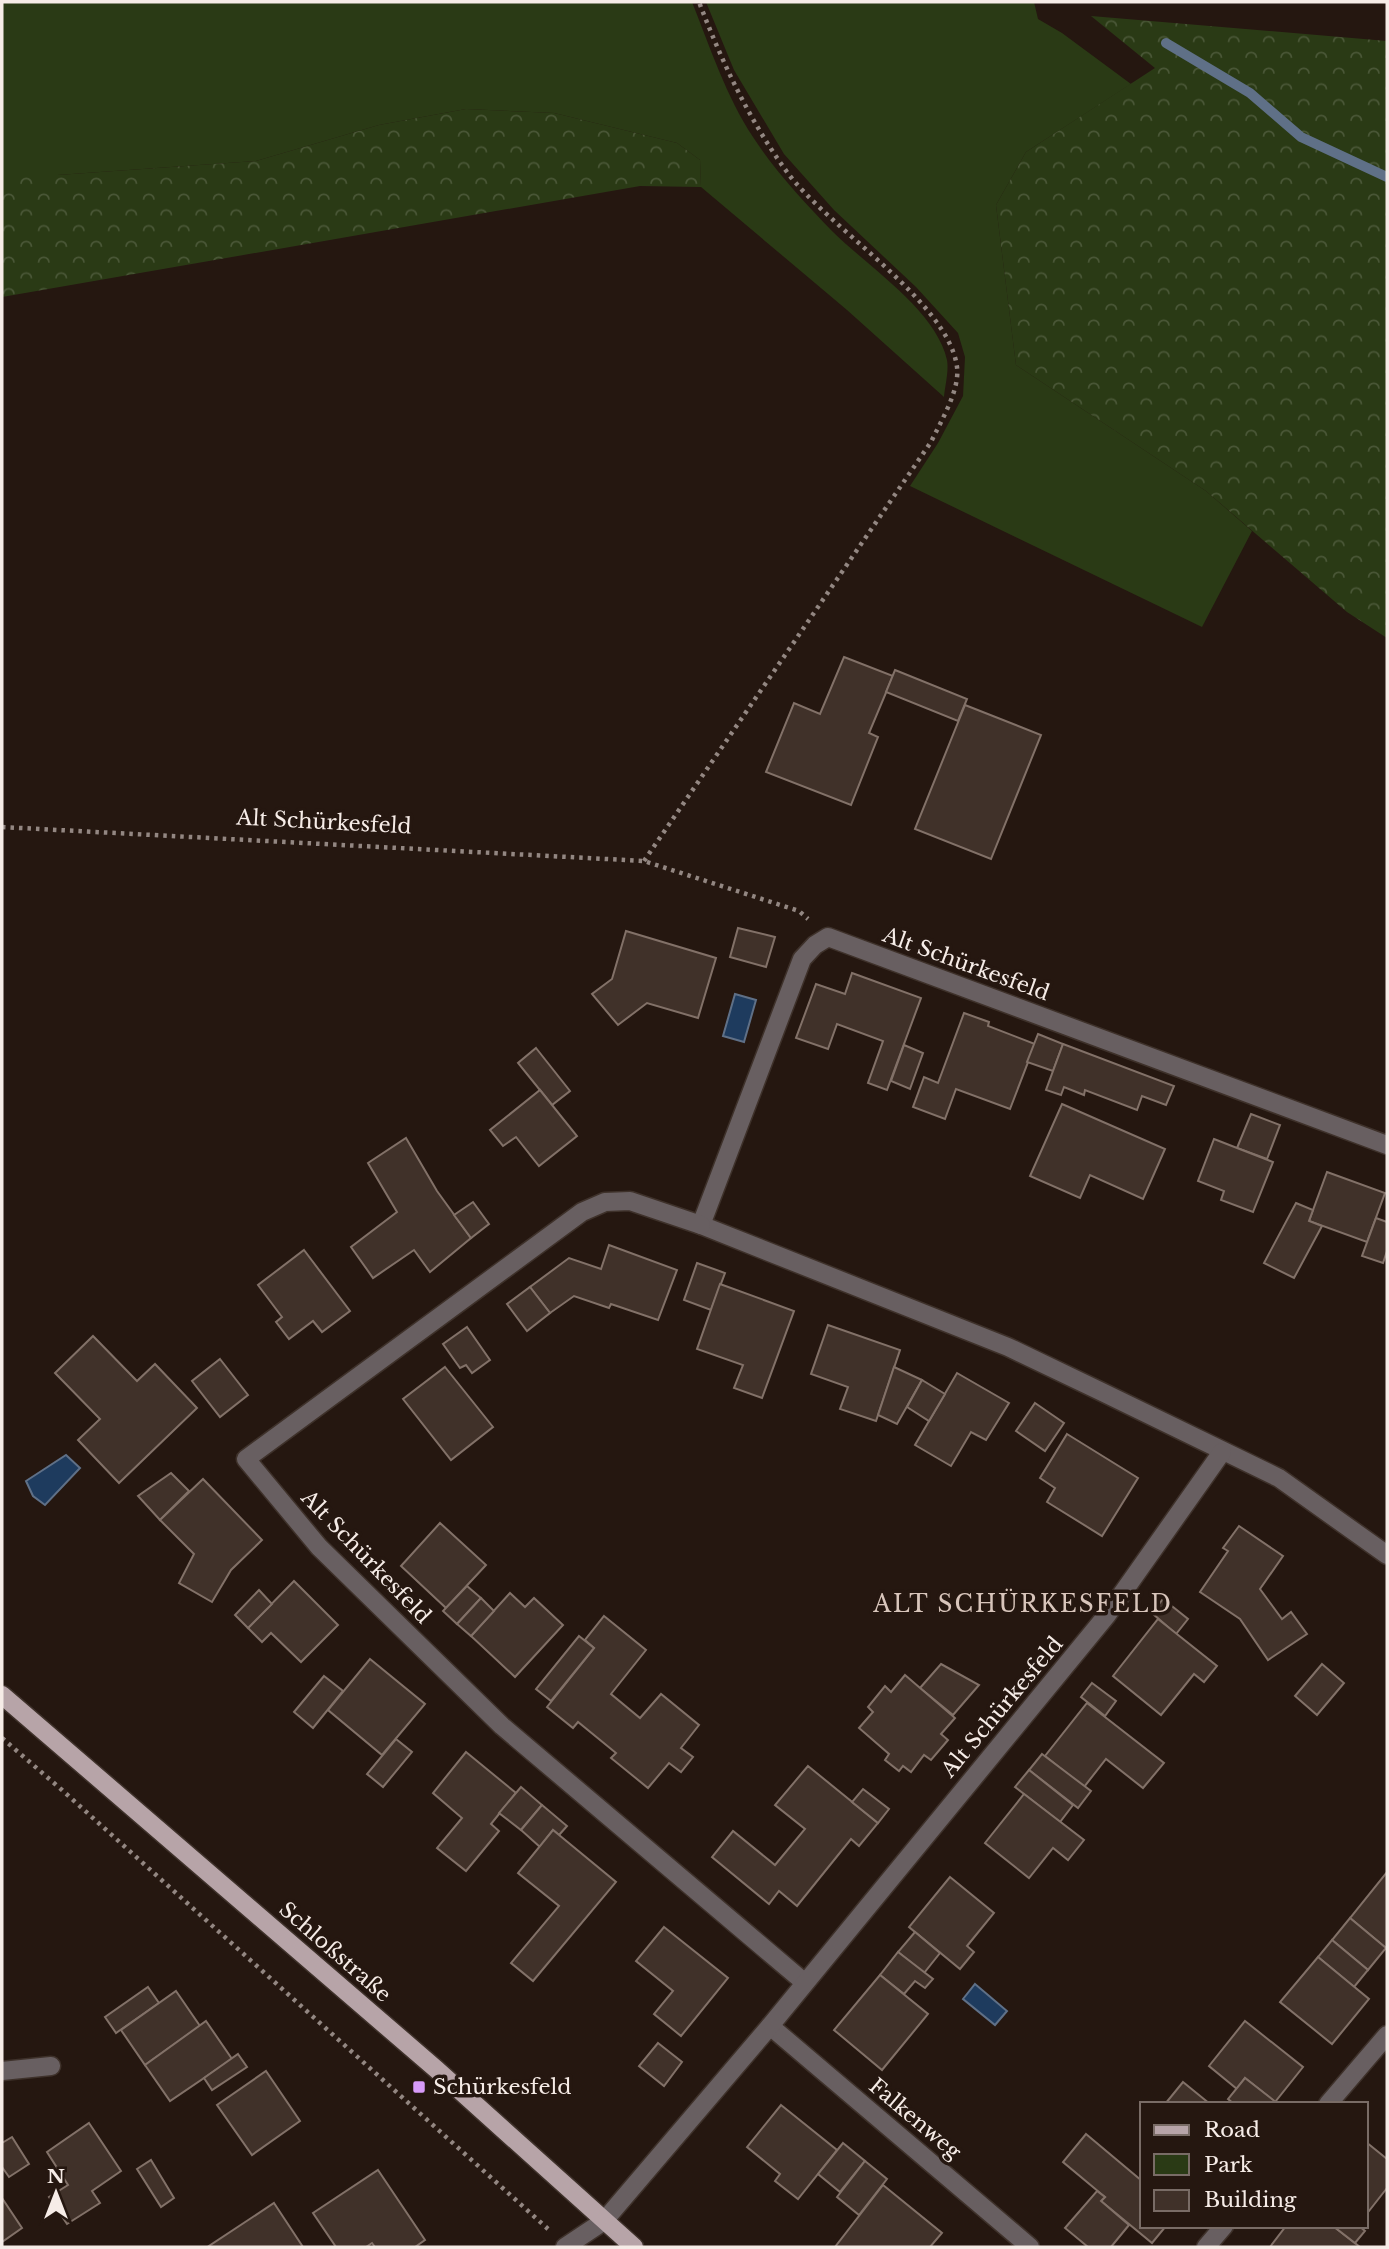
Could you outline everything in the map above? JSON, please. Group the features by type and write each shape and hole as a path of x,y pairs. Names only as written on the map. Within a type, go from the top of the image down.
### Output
{"main road":[{"name":"Schloßstraße","path":"2,1695 436,2069 634,2247"}],"street":[{"name":"Alt Schürkesfeld","path":"828,937 1387,1145"},
{"path":"701,1225 802,959 815,945 828,937"},
{"name":"Alt Schürkesfeld","path":"804,1982 502,1726 319,1547 246,1459 582,1212 605,1202 631,1201 701,1225 1007,1347 1279,1478 1387,1555"},
{"name":"Alt Schürkesfeld","path":"566,2246 604,2221 770,2026 1107,1615 1222,1452"},
{"name":"Falkenweg","path":"770,2026 1030,2247"},
{"path":"1330,2102 1387,2035"},
{"path":"2,2071 51,2066"},
{"path":"1206,2247 1222,2228"}],"path":[{"path":"644,861 931,442 952,396 957,367 944,330 909,290 832,220 789,175 758,128 723,62 699,2"},
{"name":"Alt Schürkesfeld","path":"2,827 644,861 799,911 828,937"},
{"path":"2,1738 566,2246"}],"green space":[{"path":"2,2 692,2 727,88 743,121 762,150 790,186 832,231 915,306 929,324 947,360 944,397 847,310 701,187 700,160 677,143 554,113 466,109 379,125 256,161 58,175 2,175"},
{"path":"706,2 1034,2 1038,19 1062,33 1131,84 1026,152 996,205 1016,365 1206,491 1252,531 1202,627 910,486 938,443 963,396 965,357 958,333 916,287 834,210 784,154 734,70"},
{"path":"1091,16 1387,41 1387,638 1347,612 1206,491 1016,365 996,205 1026,152 1155,68"},
{"path":"466,109 554,113 677,143 700,160 701,187 640,186 2,297 2,175 58,175 256,161 379,125"}],"water":[{"path":"735,994 756,1000 744,1042 723,1036"},
{"path":"66,1455 80,1468 45,1505 33,1496 26,1481"},
{"path":"975,1984 1007,2011 995,2025 963,1999"}],"building":[{"path":"844,657 893,676 869,733 878,737 851,805 766,772 794,703 820,714"},
{"path":"895,670 967,699 958,721 886,692"},
{"path":"965,705 1041,735 991,859 915,829"},
{"path":"738,928 775,937 766,967 730,957"},
{"path":"626,931 716,958 698,1018 647,1003 618,1025 592,994 612,979"},
{"path":"852,973 921,998 887,1090 868,1083 883,1041 837,1024 828,1049 796,1038 816,984 845,994"},
{"path":"964,1013 989,1022 988,1026 1035,1044 1010,1109 956,1089 945,1119 913,1107 924,1077 938,1083"},
{"path":"1038,1034 1063,1044 1053,1071 1027,1062"},
{"path":"1063,1044 1174,1086 1166,1105 1142,1096 1137,1110 1085,1090 1084,1095 1064,1087 1061,1095 1046,1090"},
{"path":"904,1045 923,1053 910,1089 891,1081"},
{"path":"536,1048 570,1091 552,1105 518,1063"},
{"path":"540,1090 577,1136 539,1166 516,1137 503,1146 490,1130"},
{"path":"1062,1104 1165,1149 1143,1199 1090,1175 1080,1198 1030,1176"},
{"path":"1251,1114 1280,1125 1267,1159 1237,1148"},
{"path":"406,1138 437,1191 471,1238 430,1272 414,1250 373,1278 351,1247 397,1212 368,1163"},
{"path":"1214,1139 1273,1162 1253,1212 1221,1200 1224,1191 1198,1181"},
{"path":"1327,1172 1385,1193 1367,1242 1309,1221"},
{"path":"473,1202 489,1224 471,1238 454,1215"},
{"path":"1296,1203 1313,1210 1309,1221 1322,1226 1294,1278 1264,1263"},
{"path":"1376,1218 1387,1222 1387,1251 1383,1263 1362,1256"},
{"path":"609,1245 677,1270 658,1320 611,1304 609,1308 574,1296 550,1313 530,1287 569,1258 601,1269"},
{"path":"304,1250 350,1311 322,1332 313,1321 289,1339 276,1322 282,1317 258,1285"},
{"path":"697,1263 725,1273 711,1310 684,1300"},
{"path":"720,1284 794,1311 762,1398 734,1388 743,1365 697,1349"},
{"path":"530,1287 550,1313 527,1331 507,1304"},
{"path":"828,1325 900,1350 876,1421 840,1409 848,1387 811,1374"},
{"path":"467,1327 490,1360 472,1373 466,1365 460,1368 443,1344"},
{"path":"93,1336 137,1381 155,1364 197,1408 119,1483 78,1440 100,1419 55,1373"},
{"path":"220,1359 248,1395 220,1417 192,1381"},
{"path":"445,1367 493,1427 451,1460 403,1399"},
{"path":"894,1367 922,1380 897,1424 878,1415"},
{"path":"957,1373 1009,1403 986,1440 971,1432 951,1466 915,1445"},
{"path":"922,1380 945,1394 929,1421 907,1407"},
{"path":"1035,1403 1064,1423 1045,1451 1016,1431"},
{"path":"1067,1434 1138,1478 1102,1536 1047,1502 1055,1488 1040,1478"},
{"path":"171,1473 189,1491 160,1520 138,1496"},
{"path":"203,1479 262,1540 231,1570 212,1602 179,1583 194,1554 160,1520"},
{"path":"440,1523 486,1565 446,1608 401,1566"},
{"path":"1239,1526 1283,1556 1260,1589 1282,1619 1291,1612 1307,1634 1268,1660 1240,1619 1200,1592 1228,1551 1223,1548"},
{"path":"294,1581 338,1625 301,1662 271,1633 262,1642 248,1628"},
{"path":"467,1586 481,1598 457,1624 443,1611"},
{"path":"259,1590 272,1604 248,1628 235,1615"},
{"path":"510,1593 525,1607 534,1598 563,1625 515,1677 471,1636"},
{"path":"481,1598 494,1611 471,1636 457,1624"},
{"path":"1163,1599 1188,1619 1176,1634 1152,1613"},
{"path":"604,1616 646,1650 611,1694 640,1718 661,1694 699,1725 681,1748 693,1757 681,1772 669,1763 648,1788 611,1758 616,1753 578,1722 573,1728 547,1707 594,1648 585,1640"},
{"path":"1158,1619 1217,1666 1204,1682 1194,1674 1161,1715 1113,1676"},
{"path":"579,1636 594,1648 551,1701 536,1689"},
{"path":"370,1659 425,1704 382,1755 328,1710"},
{"path":"941,1664 979,1685 953,1715 920,1688"},
{"path":"1322,1664 1344,1683 1317,1715 1295,1696"},
{"path":"905,1675 955,1718 941,1734 948,1740 931,1760 924,1755 911,1772 903,1766 899,1771 885,1760 889,1754 859,1728 873,1712 868,1707 885,1686 891,1692"},
{"path":"324,1676 343,1691 313,1728 294,1712"},
{"path":"1092,1683 1116,1701 1105,1716 1081,1697"},
{"path":"1087,1703 1164,1763 1143,1788 1106,1759 1084,1787 1045,1756"},
{"path":"396,1739 412,1752 383,1787 367,1774"},
{"path":"466,1752 516,1793 491,1824 499,1831 466,1871 437,1848 462,1818 433,1793"},
{"path":"1042,1754 1091,1791 1078,1808 1029,1770"},
{"path":"808,1766 878,1823 859,1846 851,1839 797,1906 779,1891 769,1904 712,1857 733,1831 775,1865 805,1829 775,1805"},
{"path":"1029,1770 1073,1805 1060,1822 1015,1787"},
{"path":"521,1787 542,1805 521,1830 499,1813"},
{"path":"863,1789 889,1809 878,1823 852,1802"},
{"path":"1024,1794 1084,1840 1068,1860 1053,1848 1029,1878 985,1843"},
{"path":"542,1805 567,1826 559,1835 553,1830 540,1847 521,1830"},
{"path":"553,1830 616,1882 533,1981 511,1963 559,1906 518,1873"},
{"path":"1387,1872 1387,1949 1350,1918"},
{"path":"950,1877 994,1913 967,1946 974,1952 960,1969 909,1927"},
{"path":"1350,1918 1386,1948 1368,1970 1332,1940"},
{"path":"664,1927 728,1978 681,2036 654,2014 673,1991 636,1961"},
{"path":"915,1932 940,1953 924,1973 898,1952"},
{"path":"1332,1940 1368,1970 1354,1987 1318,1957"},
{"path":"898,1952 933,1979 925,1988 915,1981 904,1994 880,1975"},
{"path":"1318,1957 1369,1999 1332,2044 1280,2002"},
{"path":"880,1975 928,2014 882,2070 834,2030"},
{"path":"148,1987 159,2003 116,2033 105,2017"},
{"path":"176,1991 200,2026 145,2065 121,2030"},
{"path":"206,2021 232,2059 170,2101 145,2065"},
{"path":"1245,2021 1303,2067 1275,2102 1245,2078 1237,2089 1209,2066"},
{"path":"658,2043 682,2062 664,2086 639,2066"},
{"path":"238,2054 247,2067 212,2090 204,2078"},
{"path":"266,2071 300,2121 252,2155 217,2105"},
{"path":"1245,2078 1276,2102 1232,2102 1228,2099"},
{"path":"1183,2082 1208,2102 1167,2102"},
{"path":"781,2105 837,2150 798,2199 775,2181 780,2174 747,2147"},
{"path":"89,2123 121,2171 92,2191 100,2203 67,2224 49,2197 68,2185 47,2152"},
{"path":"1086,2134 1140,2179 1140,2228 1164,2228 1152,2243 1101,2201 1105,2197 1063,2162"},
{"path":"12,2137 29,2164 9,2177 2,2167 2,2143"},
{"path":"843,2143 865,2161 840,2192 818,2174"},
{"path":"1368,2144 1387,2159 1387,2188 1369,2211"},
{"path":"151,2160 174,2198 161,2207 137,2169"},
{"path":"865,2161 887,2179 859,2215 837,2197"},
{"path":"378,2170 425,2240 415,2247 375,2247 372,2243 366,2247 336,2247 313,2213"},
{"path":"883,2185 942,2233 930,2247 835,2247"},
{"path":"1097,2191 1105,2197 1101,2201 1129,2225 1111,2247 1088,2247 1065,2228"},
{"path":"2,2198 22,2228 2,2242"},
{"path":"274,2203 303,2247 209,2246"},
{"path":"1284,2228 1336,2228 1360,2247 1270,2247"},
{"path":"1336,2228 1361,2228 1365,2231 1355,2243"}],"waterway":[{"path":"1166,43 1250,93 1301,137 1387,177"}],"place":[{"name":"Schürkesfeld","path":"419,2087"}],"district":[{"name":"ALT SCHÜRKESFELD","path":"1023,1604"}]}
